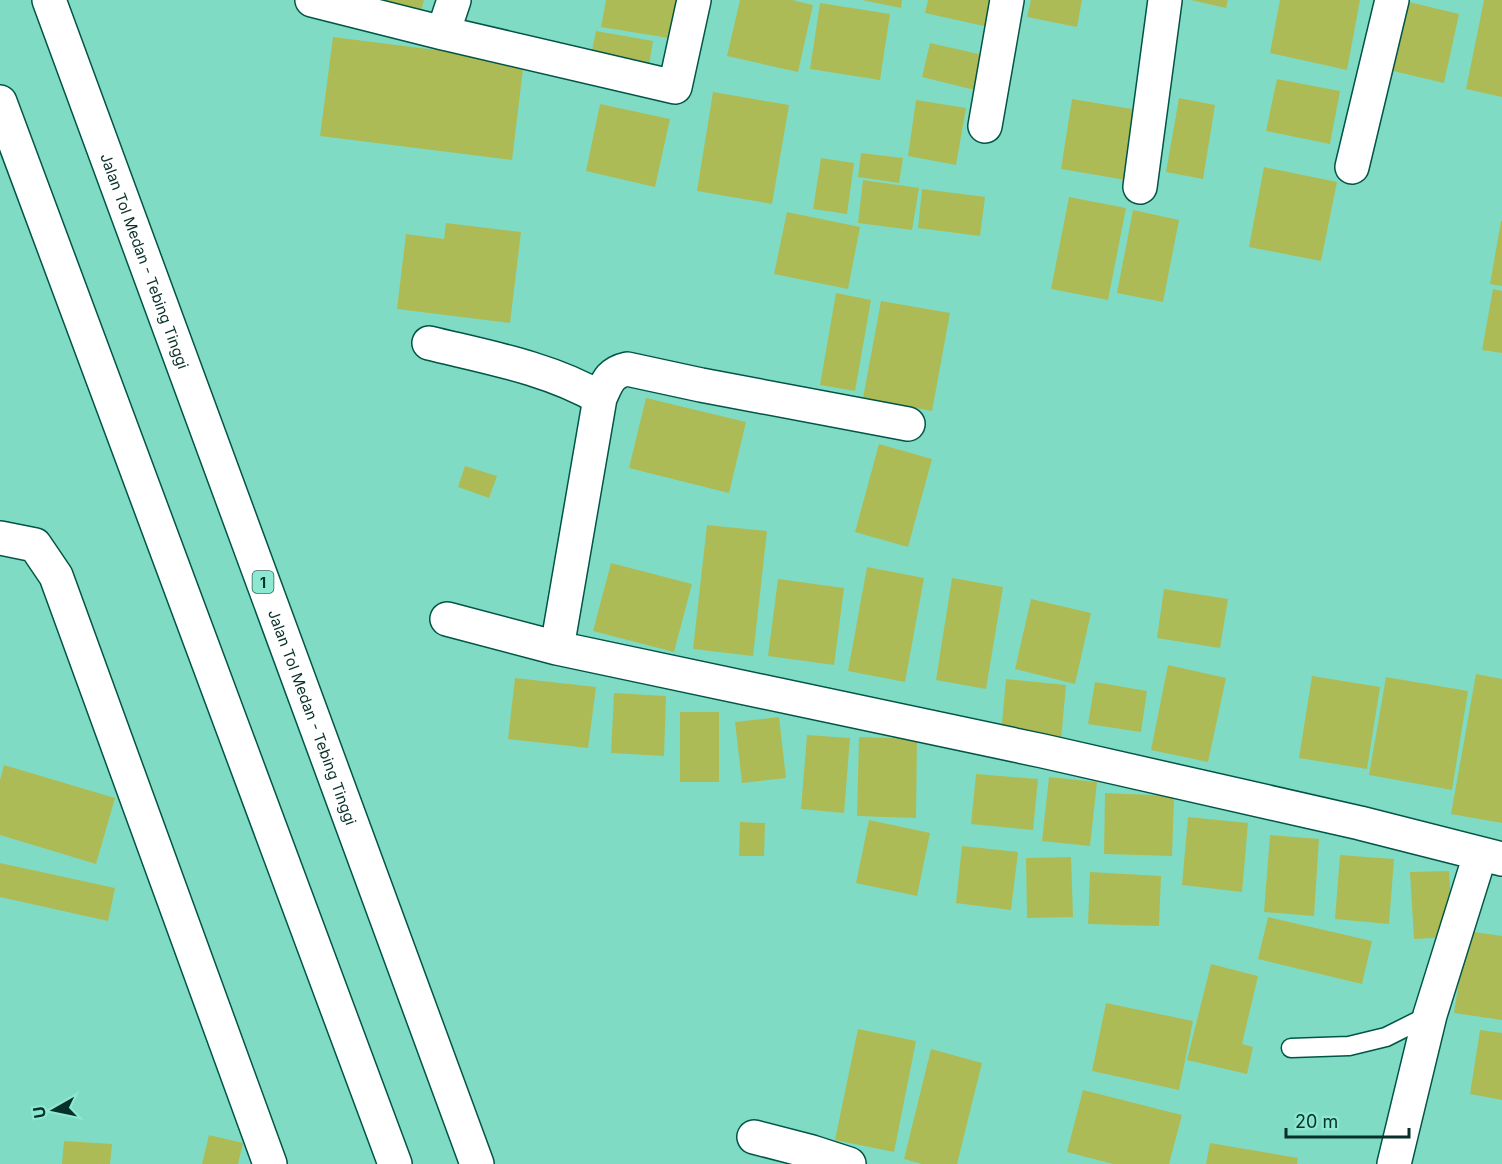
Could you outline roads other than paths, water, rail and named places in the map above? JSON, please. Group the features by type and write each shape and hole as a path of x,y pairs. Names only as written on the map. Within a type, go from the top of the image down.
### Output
{"main road":[{"name":"Jalan Tol Medan - Tebing Tinggi","path":"49,0 477,1164"},
{"path":"312,0 675,87 694,0"},
{"path":"443,33 454,0"},
{"path":"985,126 1007,0"},
{"path":"1140,187 1165,0"},
{"path":"1353,167 1392,0"},
{"path":"0,102 395,1164"},
{"path":"429,343 512,363 581,388 600,398"},
{"path":"557,648 600,398 610,376 617,371 627,369 908,424"},
{"path":"0,538 35,544 56,576 270,1164"},
{"path":"447,619 557,648 1043,751 1360,823 1491,857 1430,1014 1394,1164"},
{"path":"754,1137 849,1164"}],"lane":[{"path":"1291,1048 1349,1046 1386,1037 1430,1014"}]}
